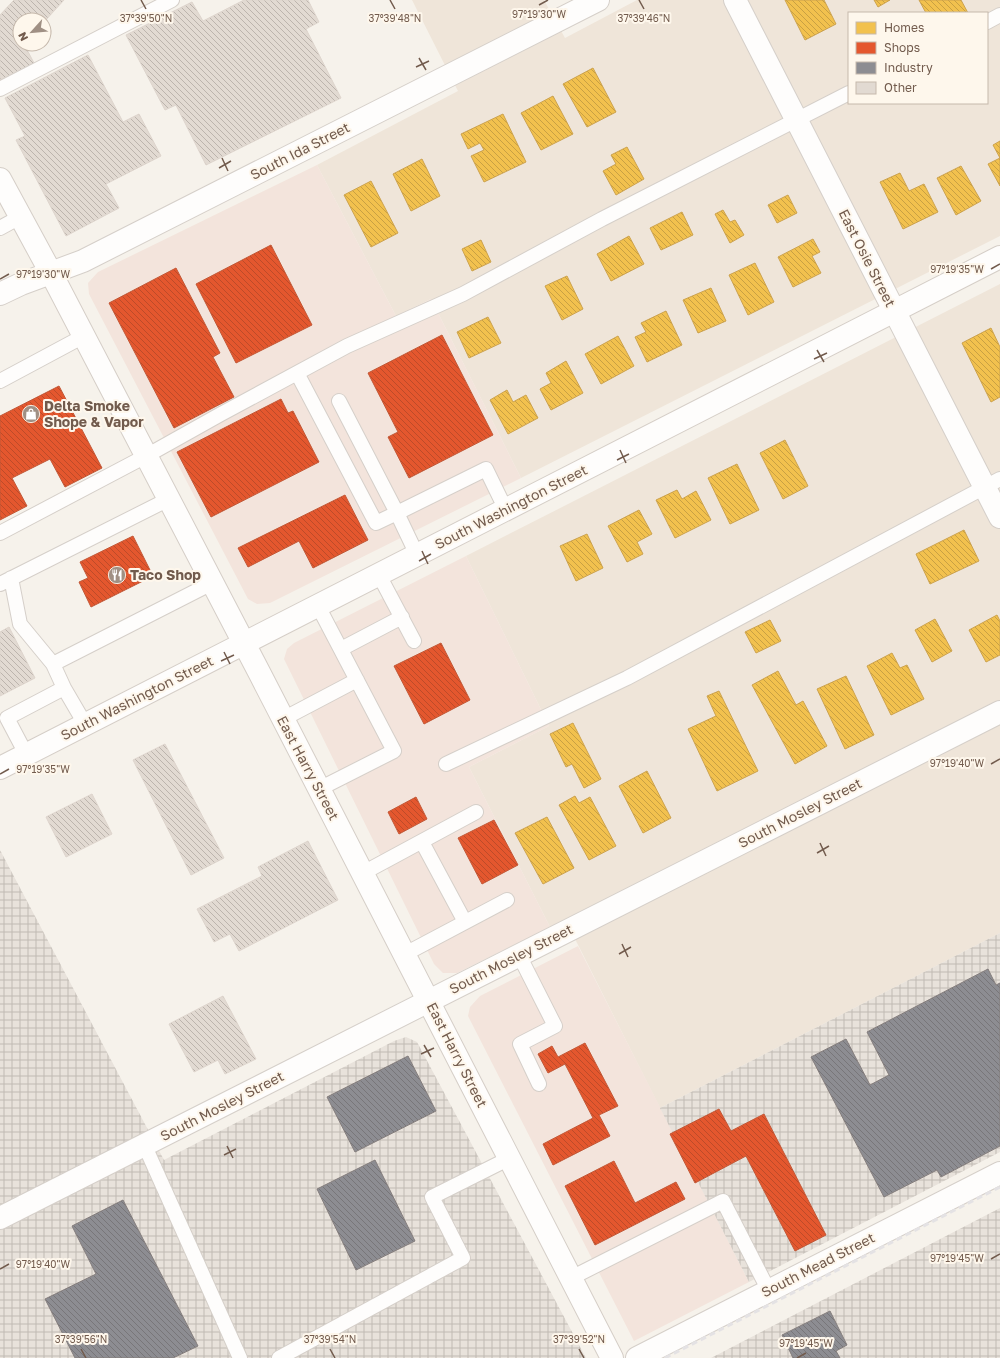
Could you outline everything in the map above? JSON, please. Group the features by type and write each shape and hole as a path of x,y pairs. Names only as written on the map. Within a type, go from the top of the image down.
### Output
{"street":[{"name":"South Ida Street","path":"0,294 21,284 83,261 598,0"},
{"name":"East Osie Street","path":"735,0 894,311 992,483 1000,517"},
{"name":"East Harry Street","path":"0,179 51,273 320,789 612,1358"},
{"name":"South Washington Street","path":"0,768 1000,257"},
{"name":"South Mosley Street","path":"0,1218 1000,712"},
{"name":"South Mead Street","path":"637,1358 1000,1173"}],"lane":[{"path":"0,89 172,0"},
{"path":"988,21 1000,15"},
{"path":"0,533 146,456 347,346 463,294 602,219 848,94"},
{"path":"0,228 20,217"},
{"path":"0,381 84,336"},
{"path":"297,373 376,523 486,469 506,510"},
{"path":"339,401 417,555"},
{"path":"446,764 627,678 992,483"},
{"path":"85,724 64,688 53,664 20,624 6,581 168,499"},
{"path":"380,575 414,641"},
{"path":"53,664 212,583"},
{"path":"318,606 394,751 320,789"},
{"path":"340,649 402,617"},
{"path":"283,719 357,680"},
{"path":"26,754 7,718 64,688"},
{"path":"363,873 476,812"},
{"path":"422,842 465,922"},
{"path":"405,954 507,900"},
{"path":"519,956 555,1026 520,1044 539,1084"},
{"path":"144,1144 240,1358"},
{"path":"279,1358 463,1258 432,1197 510,1158"},
{"path":"571,1278 723,1201 769,1291"}],"shaded area":[{"path":"412,0 544,0 565,38 637,0 1000,0 1000,236 521,478 431,299 396,316 317,165 458,91"},
{"path":"317,165 396,316 431,299 521,478 270,603 257,604 248,599 89,294 88,283 98,272"},
{"path":"1000,284 1000,933 660,1108 565,919 550,927 469,767 549,726 466,556"},
{"path":"466,556 549,726 469,767 550,927 457,973 443,973 434,964 284,659 287,649 294,643"},
{"path":"0,850 164,1160 394,1041 406,1037 417,1042 586,1358 0,1358"},
{"path":"1000,933 1000,1152 749,1282 660,1108"},
{"path":"578,946 749,1282 634,1341 468,1016 470,1007 480,996"},
{"path":"1000,1208 1000,1358 711,1358"}],"building: Homes":[{"path":"785,0 824,0 836,24 805,40"},
{"path":"874,0 890,0 878,7"},
{"path":"919,0 961,0 967,12 925,12"},
{"path":"593,68 616,112 587,127 563,84"},
{"path":"553,96 573,134 541,150 521,113"},
{"path":"503,114 526,162 484,182 471,156 484,150 480,143 468,149 461,134"},
{"path":"1000,141 1000,158 993,145"},
{"path":"627,147 644,179 616,195 603,171 616,164 611,155"},
{"path":"1000,158 1000,186 988,164"},
{"path":"422,159 440,196 411,211 393,174"},
{"path":"961,166 981,201 956,215 937,178"},
{"path":"900,173 909,191 924,184 938,212 903,229 880,182"},
{"path":"371,181 398,233 371,247 344,195"},
{"path":"788,195 797,213 777,223 768,205"},
{"path":"723,210 730,222 735,220 744,235 730,243 715,214"},
{"path":"682,212 693,235 661,250 650,228"},
{"path":"629,236 644,264 611,281 597,254"},
{"path":"813,239 820,252 812,256 821,273 793,287 778,257"},
{"path":"481,240 491,262 472,271 462,249"},
{"path":"755,263 774,302 748,315 729,275"},
{"path":"567,276 583,309 562,320 545,286"},
{"path":"711,288 726,321 698,333 683,300"},
{"path":"666,311 682,345 647,362 635,337 646,332 641,323"},
{"path":"488,317 501,343 469,358 457,332"},
{"path":"991,328 1000,347 1000,397 991,402 962,343"},
{"path":"618,336 634,366 601,384 585,354"},
{"path":"566,361 583,393 551,410 540,389 551,383 546,373"},
{"path":"507,390 513,402 526,395 538,418 508,434 490,400"},
{"path":"785,440 808,486 783,499 760,453"},
{"path":"737,464 759,510 730,524 708,478"},
{"path":"677,490 682,499 696,491 711,520 675,538 656,500"},
{"path":"639,510 652,534 637,542 643,554 627,562 608,526"},
{"path":"964,530 979,561 930,584 916,554"},
{"path":"587,534 603,568 576,581 560,546"},
{"path":"997,615 1000,621 1000,655 986,662 969,630"},
{"path":"935,619 952,651 932,662 915,630"},
{"path":"770,620 781,641 756,653 745,632"},
{"path":"892,653 900,668 907,665 924,699 891,715 867,666"},
{"path":"778,671 796,705 803,701 827,746 795,764 752,685"},
{"path":"846,676 874,735 845,749 817,689"},
{"path":"719,691 758,771 717,791 688,729 716,716 707,696"},
{"path":"573,723 601,779 584,788 572,764 566,767 550,734"},
{"path":"647,771 671,818 643,833 619,786"},
{"path":"575,796 579,803 590,797 616,846 589,860 559,805"},
{"path":"547,817 574,868 543,884 515,833"}],"building: Shops":[{"path":"271,245 312,325 236,363 196,284"},
{"path":"176,268 220,353 213,357 234,397 174,428 109,303"},
{"path":"442,335 493,435 409,478 388,437 398,432 368,373"},
{"path":"59,386 102,468 65,487 50,459 12,478 27,506 0,520 0,416"},
{"path":"281,399 288,413 293,411 319,462 211,517 177,452"},
{"path":"345,495 368,540 313,568 299,541 248,567 238,548"},
{"path":"133,536 153,576 91,607 79,582 88,578 80,562"},
{"path":"441,643 470,700 424,724 394,666"},
{"path":"416,797 427,819 399,834 388,812"},
{"path":"494,820 518,865 482,884 458,838"},
{"path":"585,1043 618,1106 599,1115 610,1136 553,1165 543,1144 593,1118 565,1064 548,1073 538,1054 552,1046 558,1057"},
{"path":"719,1109 731,1131 764,1114 826,1235 795,1251 746,1156 695,1183 670,1134"},
{"path":"614,1161 635,1203 676,1182 685,1199 595,1245 565,1186"}],"building: Industry":[{"path":"988,969 996,985 1000,983 1000,1146 941,1177 937,1170 884,1197 811,1057 846,1039 870,1085 889,1075 867,1032"},
{"path":"408,1056 436,1111 355,1152 327,1097"},
{"path":"375,1160 415,1241 356,1270 317,1189"},
{"path":"123,1200 198,1346 173,1358 75,1358 45,1299 96,1274 72,1226"},
{"path":"830,1311 847,1345 836,1351 840,1358 793,1358 782,1335"}],"building: Other":[{"path":"14,0 64,0 52,13 12,12 12,52 28,52 34,63 0,80 0,15"},
{"path":"244,0 308,0 319,22 306,29 341,98 206,165 176,105 165,110 126,35 192,2 203,21"},
{"path":"88,55 123,122 139,114 161,156 106,184 119,208 66,236 16,140 25,136 5,98"},
{"path":"9,627 35,678 0,696 0,632"},
{"path":"165,744 224,858 191,875 133,760"},
{"path":"92,794 112,834 66,857 46,817"},
{"path":"308,841 338,900 239,951 230,934 214,942 197,909 262,876 258,867"},
{"path":"223,996 256,1059 225,1074 218,1060 194,1072 169,1024"}],"railway":[{"path":"665,1358 1000,1187"}],"place":[{"name":"Delta Smoke Shope & Vapor","path":"31,414"},
{"name":"Taco Shop","path":"117,575"}]}
